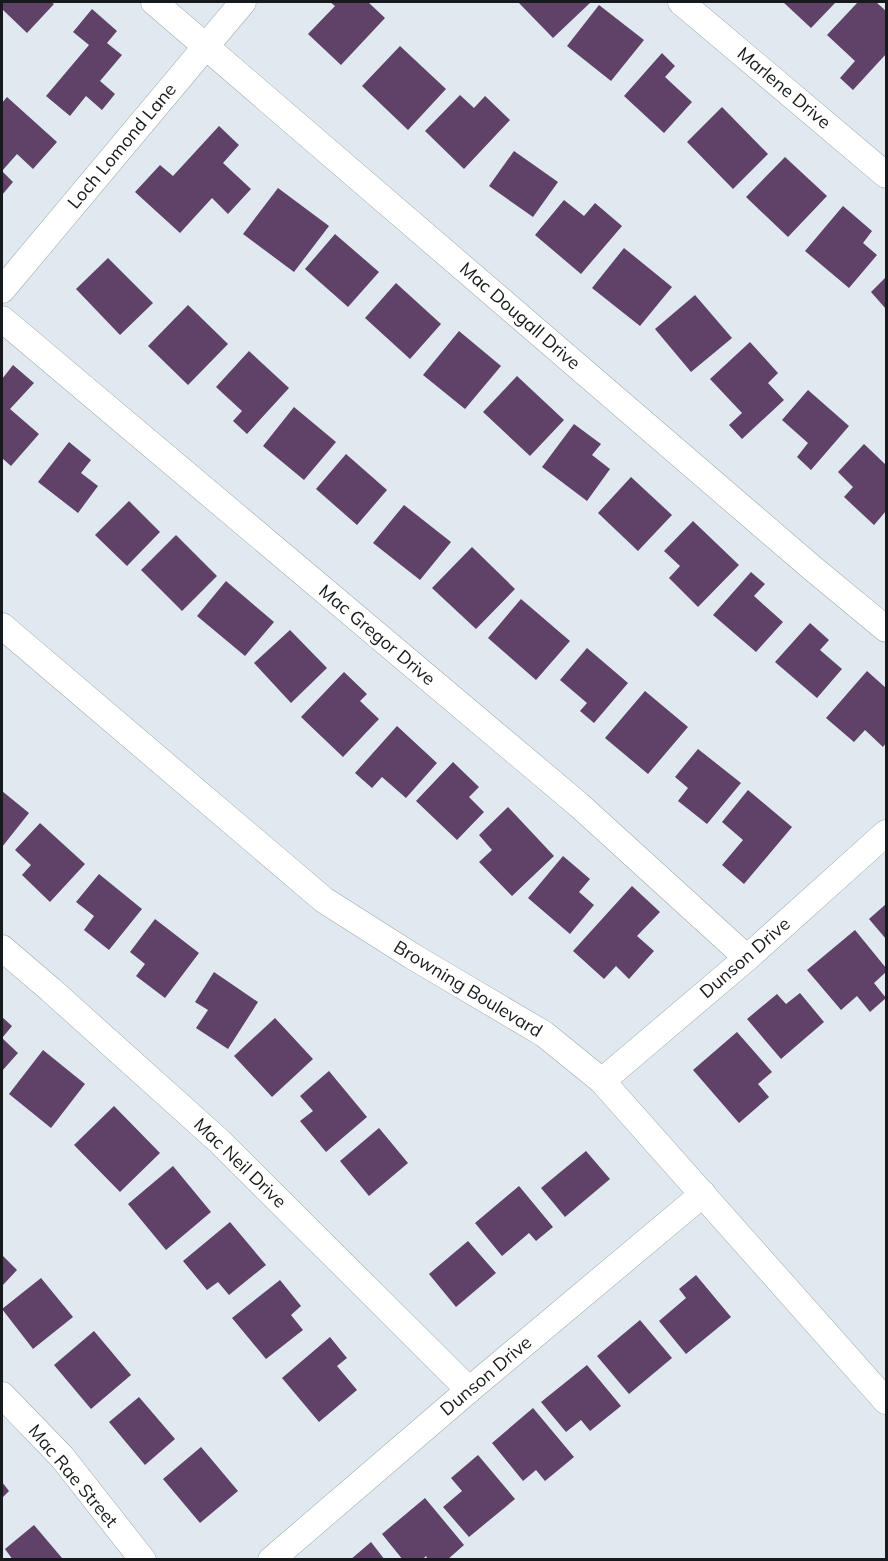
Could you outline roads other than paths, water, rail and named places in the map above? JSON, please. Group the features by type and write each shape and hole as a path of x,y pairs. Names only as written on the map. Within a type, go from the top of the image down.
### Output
{"street":[{"name":"Mac Dougall Drive","path":"154,2 886,629"},
{"name":"Loch Lomond Lane","path":"2,290 243,2"},
{"name":"Marlene Drive","path":"681,2 886,176"},
{"name":"Mac Gregor Drive","path":"2,318 579,805 747,958"},
{"name":"Browning Boulevard","path":"2,626 324,900 412,956 544,1034 602,1081 886,1401"},
{"name":"Dunson Drive","path":"602,1081 747,958 886,833"},
{"name":"Mac Neil Drive","path":"2,948 219,1141 469,1390"},
{"name":"Dunson Drive","path":"271,1560 703,1194"},
{"name":"Mac Rae Street","path":"2,1395 62,1457 143,1560"}]}
